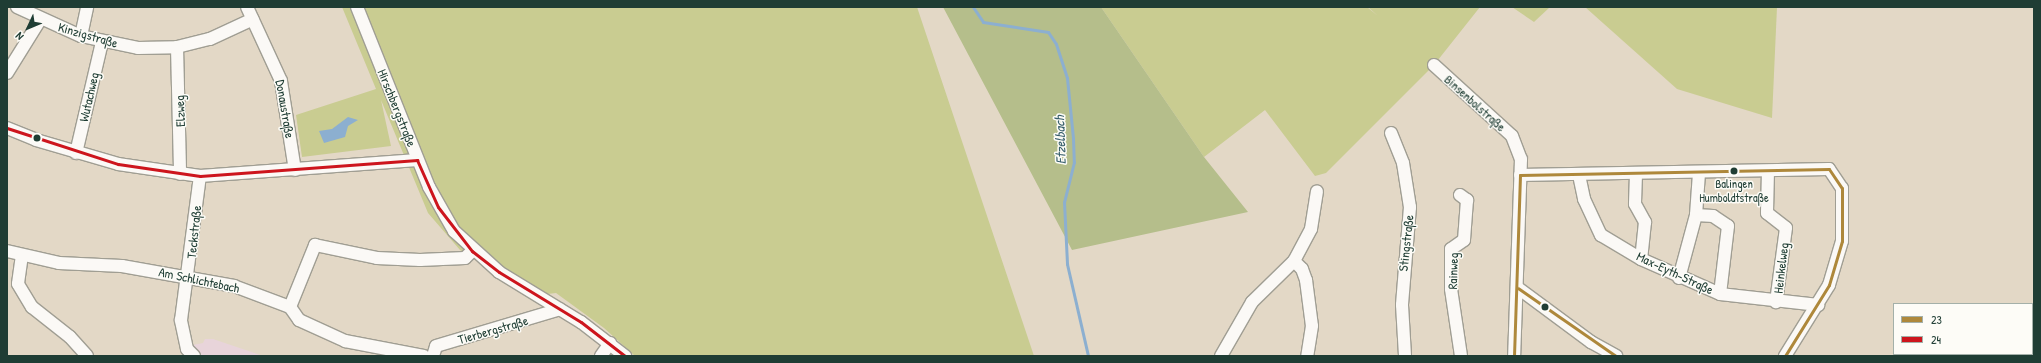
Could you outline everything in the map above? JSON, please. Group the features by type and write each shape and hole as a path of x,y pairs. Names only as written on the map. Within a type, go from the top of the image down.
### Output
{"street":[{"name":"Kinzigstraße","path":"17,7 40,20 81,36 102,42 138,48 177,47 210,39 253,19"},
{"path":"81,36 87,7"},
{"name":"Donaustraße","path":"247,7 281,81 295,170"},
{"name":"Hirschbergstraße","path":"357,7 417,160 438,207 472,251 610,343 625,356"},
{"path":"7,73 40,20"},
{"name":"Wutachweg","path":"76,153 102,42"},
{"name":"Elzweg","path":"177,47 180,174"},
{"name":"Binsenbolstraße","path":"1434,65 1512,136 1521,159 1518,288 1514,356"},
{"path":"7,128 76,153 118,164 200,176 417,160"},
{"name":"Stingstraße","path":"1391,133 1403,163 1410,207 1402,305 1405,356"},
{"path":"1520,175 1699,173 1829,169 1842,188 1842,241 1829,285 1785,356"},
{"name":"Heinkelweg","path":"1768,171 1767,212 1786,228 1776,302"},
{"path":"1679,278 1696,215 1699,173"},
{"path":"1636,174 1635,204 1645,222 1641,259"},
{"name":"Max-Eyth-Straße","path":"1579,175 1584,199 1601,235 1641,259 1679,278 1720,294 1776,302 1818,305"},
{"name":"Teckstraße","path":"194,356 187,349 181,320 189,276 200,176"},
{"path":"1222,356 1252,302 1294,261 1311,229 1317,191"},
{"name":"Rainweg","path":"1460,195 1467,200 1464,240 1451,249 1451,289 1461,356"},
{"path":"1696,215 1713,216 1728,226 1720,294"},
{"path":"290,307 315,245 377,258 420,260 464,258 472,251"},
{"name":"Am Schlichtebach","path":"7,251 59,263 122,266 189,276 234,286 290,307 299,320 345,341 424,356"},
{"path":"22,255 18,284 32,307 70,337 87,356"},
{"path":"1294,261 1302,269 1306,280 1312,326 1306,356"},
{"path":"1518,288 1591,342 1616,356"},
{"name":"Tierbergstraße","path":"433,356 436,346 560,309"},
{"path":"601,356 610,343"}],"shaded area":[{"path":"205,339 213,339 263,356 186,356 193,345 203,343"}],"green space":[{"path":"342,7 917,7 1034,356 635,356 604,328 556,293 531,296 460,250 428,213 381,100 391,146 302,157 296,115 376,89"},
{"path":"943,7 1101,7 1204,157 1248,212 1072,250"},
{"path":"1101,7 1367,7 1378,16 1368,7 1480,7 1434,65 1326,173 1315,176 1265,110 1204,157"},
{"path":"1512,7 1550,7 1534,22"},
{"path":"1585,7 1777,7 1772,118 1677,89"}],"water":[{"path":"348,117 358,120 348,126 345,137 324,143 319,131 332,129"}],"waterway":[{"name":"Etzelbach","path":"973,7 983,22 1048,32 1056,44 1067,78 1073,138 1074,162 1064,202 1067,264 1088,356"}],"transit line":[{"name":"24","path":"7,128 118,164 200,176 417,160 438,207 472,251 499,272 581,322 625,356"},
{"name":"23","path":"1514,356 1520,175 1829,169 1842,188 1842,241 1829,285 1785,356"},
{"name":"23","path":"1518,288 1616,356"}],"place":[{"name":"Balingen Humboldtstraße","path":"1734,171"}]}
